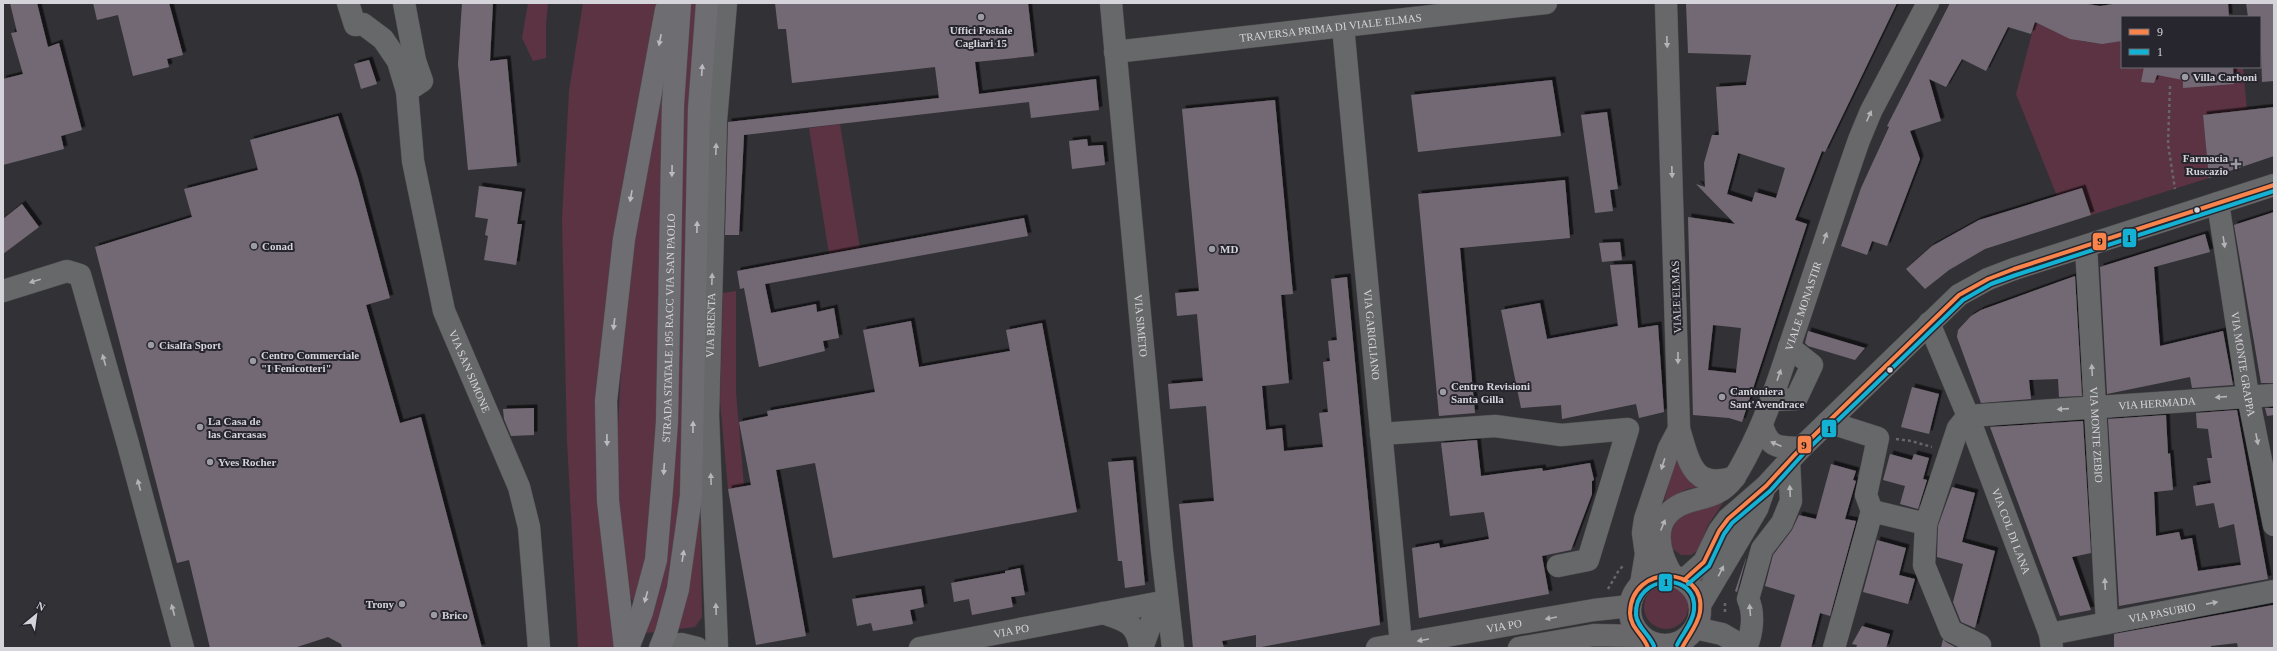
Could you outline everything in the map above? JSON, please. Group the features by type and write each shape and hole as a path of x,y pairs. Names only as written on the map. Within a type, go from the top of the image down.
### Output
{"highway":[{"path":"625,648 608,501 606,401 625,232 658,48 666,10 670,3"},
{"name":"STRADA STATALE 195 RACC VIA SAN PAOLO","path":"628,648 642,612 656,560 662,488 667,422 673,104 680,3"},
{"path":"660,648 666,633 678,589 691,496 699,109 707,3"}],"main road":[{"name":"VIALE ELMAS","path":"1641,584 1646,554 1643,533 1646,519 1669,448 1679,429 1666,3"},
{"name":"VIALE MONASTIR","path":"1678,578 1663,560 1659,544 1660,533 1667,516 1678,506 1718,492 1735,477 1762,425 1859,140 1871,111 1928,3"},
{"path":"1762,425 1766,437 1772,444 1795,455"},
{"path":"1679,429 1691,465 1697,473 1712,481 1719,482 1735,477"},
{"path":"1519,648 1594,635 1645,642 1659,646 1672,645 1687,638 1700,605 1696,592 1678,578 1662,574 1652,577 1641,584 1630,606 1633,627 1645,642"},
{"name":"VIA PO","path":"1378,648 1630,606"}],"street":[{"name":"VIA SAN SIMONE","path":"348,3 355,25 363,24 383,39 398,61 407,90 414,161 444,311 519,487 530,527 539,648"},
{"path":"404,3 415,60 422,81 407,90"},
{"name":"VIA BRENTA","path":"717,648 708,415 716,120 726,3"},
{"name":"VIA SIMETO","path":"1111,3 1167,601 1173,648"},
{"name":"TRAVERSA PRIMA DI VIALE ELMAS","path":"1115,52 1546,3"},
{"name":"VIA GARIGLIANO","path":"1343,26 1401,644"},
{"path":"1678,578 1704,562 1719,531 1728,519 1766,486 1828,422 1958,295 1988,279 2274,185"},
{"name":"VIA MONTE GRAPPA","path":"2218,203 2248,396 2274,525"},
{"name":"VIA MONTE ZEBIO","path":"2086,246 2107,623"},
{"path":"3,291 67,270 80,275 128,444 183,648"},
{"name":"VIA COL DI LANA","path":"1929,322 1968,416 2051,641"},
{"name":"VIA HERMADA","path":"1968,416 2094,406 2274,395"},
{"path":"1968,416 1958,428 1926,524 1924,565 1951,631 1980,645 1979,648"},
{"path":"1828,422 1878,438 1866,495 1872,511 1834,648"},
{"path":"1382,434 1495,426 1561,435 1628,429 1588,560 1558,566"},
{"path":"1687,638 1722,634 1746,648 1751,636 1751,606 1748,599 1762,549 1782,523 1791,501 1795,455"},
{"path":"1700,605 1757,509 1766,486"},
{"path":"1872,511 1926,524"},
{"name":"VIA PASUBIO","path":"2051,641 2107,623 2274,591"},
{"path":"1141,648 1154,618 1167,601"},
{"name":"VIA PO","path":"920,648 1167,601"},
{"path":"1103,613 1118,618 1133,626 1138,635 1141,648"},
{"path":"665,648 681,644 697,648"}],"path":[{"path":"2170,86 2168,144 2175,189"},
{"path":"1911,441 1931,446"}],"shaded area":[{"path":"528,3 548,3 546,24 546,58 533,61 522,38"},
{"path":"583,3 713,3 699,446 702,617 695,627 647,633 627,589 618,525 618,425 621,371 601,369 616,648 578,648 567,441 562,218 569,91"},
{"path":"2035,22 2057,33 2077,40 2097,43 2121,41 2121,68 2243,68 2247,110 2203,115 2209,178 2091,215 2082,188 2057,196 2016,94"},
{"path":"840,124 860,248 829,254 809,128"},
{"path":"736,291 736,391 744,486 728,489 720,401 723,293"},
{"path":"1678,453 1704,486 1687,489 1664,501"},
{"path":"1727,497 1708,525 1699,549 1691,555 1681,555 1673,549 1669,536 1679,516"},
{"path":"1666,585 1678,589 1684,595 1688,607 1684,619 1678,625 1666,629 1654,625 1648,619 1644,607 1648,595 1654,589"}],"building":[{"path":"10,3 37,3 48,47 59,43 82,130 61,136 64,149 3,165 3,79 23,74 11,33 17,32"},
{"path":"93,3 169,3 183,55 167,59 169,67 133,76 118,15 97,20"},
{"path":"462,3 493,3 490,61 507,59 517,166 468,170 458,64"},
{"path":"775,3 1028,3 1034,56 975,62 979,94 1096,79 1099,110 1031,118 1029,102 744,135 739,235 725,235 728,122 939,98 935,67 792,83 786,29 778,29"},
{"path":"1686,3 1897,3 1825,152 1822,151 1795,220 1807,224 1742,422 1729,418 1693,415 1688,217 1735,224 1696,184 1705,187 1704,163 1712,135 1719,135 1716,87 1746,85 1751,55 1688,53","holes":["1738,153 1785,168 1776,198 1755,192 1752,202 1727,194","1713,325 1741,328 1736,373 1708,370"]},
{"path":"1950,3 2082,3 2100,6 2120,3 2228,3 2229,16 2121,16 2121,41 2102,44 2070,39 2035,22 2031,34 2008,27 1986,71 1962,59 1946,87 1929,79 1941,121 1910,131 1920,159 1887,246 1872,241 1867,255 1841,246 1861,188 1889,127 1887,126"},
{"path":"2246,3 2274,3 2274,81 2262,82 2261,16 2248,16"},
{"path":"369,60 377,84 361,89 354,64"},
{"path":"2144,68 2233,68 2234,84 2183,88 2183,80 2157,75 2154,83 2141,82"},
{"path":"1552,80 1561,136 1418,152 1411,95"},
{"path":"1275,100 1293,294 1281,295 1289,383 1262,386 1266,430 1282,428 1284,451 1323,447 1319,413 1328,412 1323,362 1330,361 1328,341 1337,340 1331,279 1347,277 1380,625 1256,648 1256,635 1222,641 1224,648 1193,648 1179,504 1214,501 1206,406 1170,409 1168,384 1203,381 1197,314 1177,316 1175,293 1199,291 1182,109"},
{"path":"2274,107 2274,156 2209,178 2203,115"},
{"path":"1607,112 1618,189 1610,190 1613,211 1595,213 1581,115"},
{"name":"Centro Commerciale \"I Fenicotteri\"","path":"338,116 358,178 390,298 366,305 400,423 421,417 482,648 342,648 341,644 328,637 294,648 210,648 189,560 177,563 95,247 192,217 184,189 258,170 250,140"},
{"path":"1087,139 1088,146 1103,145 1105,165 1072,169 1069,141"},
{"path":"1565,180 1570,238 1460,248 1475,413 1439,416 1418,194"},
{"path":"479,186 522,192 517,224 522,224 516,265 484,260 488,236 485,235 488,219 475,217"},
{"path":"2082,188 2091,215 1985,249 1949,270 1925,289 1906,269 1932,246 1979,220"},
{"path":"22,204 39,227 3,254 3,219"},
{"path":"2274,212 2274,383 2261,383 2234,225"},
{"path":"1024,218 1028,236 765,284 771,313 816,304 817,312 834,308 839,338 823,341 825,351 759,367 744,288 740,289 737,271"},
{"path":"2205,234 2210,252 2154,267 2160,346 2223,331 2233,385 2192,388 2190,377 2107,394 2100,267"},
{"path":"1620,242 1622,260 1602,262 1599,243"},
{"path":"1632,264 1638,328 1658,325 1664,412 1639,418 1636,404 1562,419 1561,405 1521,408 1501,310 1540,303 1547,339 1618,326 1610,265"},
{"path":"2075,276 2082,396 2059,397 2058,379 2029,380 2031,399 1981,403 1957,337 1958,330 1971,316 1981,310"},
{"path":"911,321 919,367 1010,351 1006,330 1042,323 1077,512 833,558 815,463 776,470 806,636 756,645 728,489 751,485 739,422 768,416 767,411 875,392 863,330"},
{"path":"1808,331 1865,348 1855,360 1808,346 1805,343"},
{"path":"1912,387 1939,394 1929,434 1901,427"},
{"path":"534,408 534,435 511,436 504,419 503,409"},
{"path":"2265,408 2274,408 2274,415 2267,416"},
{"path":"2237,410 2268,579 2119,606 2108,419 2166,415 2168,454 2170,453 2173,490 2154,492 2156,536 2179,532 2181,540 2192,538 2198,571 2241,565 2234,524 2219,528 2214,503 2196,506 2193,486 2211,483 2207,458 2212,458 2208,429 2197,428 2196,413"},
{"path":"2083,421 2091,553 2072,557 2091,610 2060,616 1990,427"},
{"path":"1477,440 1481,476 1542,468 1543,471 1590,463 1594,480 1592,481 1592,494 1571,550 1542,556 1549,594 1419,618 1412,548 1439,543 1440,548 1489,539 1484,512 1450,516 1441,443"},
{"path":"1890,454 1912,460 1914,454 1929,458 1923,479 1927,480 1918,509 1900,504 1905,486 1883,480"},
{"path":"1133,460 1145,585 1125,588 1122,561 1118,561 1108,462"},
{"path":"1831,464 1856,471 1853,480 1856,481 1845,519 1856,521 1830,616 1820,613 1811,648 1780,648 1795,595 1765,586 1773,555 1792,530 1799,515 1816,519"},
{"path":"1952,487 1975,493 1962,542 1995,551 1975,628 1961,622 1953,602 1963,564 1937,557 1938,526"},
{"path":"1877,540 1906,548 1899,575 1915,579 1908,604 1863,592"},
{"path":"1746,559 1737,592 1735,591"},
{"path":"1020,568 1025,595 1011,597 1013,607 972,615 969,599 954,602 951,583 1005,573 1005,571"},
{"path":"921,589 924,607 910,610 913,624 873,631 871,623 857,626 852,599"},
{"path":"2273,605 2274,648 2238,648 2237,643 2211,646 2211,648 2114,648 2114,634"},
{"path":"1862,626 1890,634 1886,648 1856,648 1857,645 1852,644"},
{"path":"1943,639 1946,642 1957,648 1941,648"}],"transit line":[{"name":"9","path":"1684,580 1704,562 1719,531 1728,519 1766,486 1801,448 1959,295 1988,279 2014,269 2274,185"},
{"name":"1","path":"1688,584 1709,566 1724,534 1732,523 1770,491 1805,452 1963,300 1991,284 2016,275 2274,191"},
{"name":"9","path":"1648,648 1644,639 1632,623 1630,613 1634,597 1642,585 1654,578 1668,576 1681,578 1692,585 1699,596 1699,617 1682,648"},
{"name":"1","path":"1654,646 1637,619 1636,615 1638,601 1645,591 1655,585 1666,582 1677,583 1686,588 1693,597 1693,615 1690,624 1677,645"}],"place":[{"name":"Uffici Postale Cagliari 15","path":"981,17"},
{"name":"Villa Carboni","path":"2185,77"},
{"name":"Farmacia Ruscazio","path":"2236,164"},
{"name":"Conad","path":"254,246"},
{"name":"MD","path":"1212,249"},
{"name":"Cisalfa Sport","path":"151,345"},
{"name":"Centro Commerciale \"I Fenicotteri\"","path":"253,361"},
{"name":"Centro Revisioni Santa Gilla","path":"1443,392"},
{"name":"Cantoniera Sant'Avendrace","path":"1722,397"},
{"name":"La Casa de las Carcasas","path":"200,427"},
{"name":"Yves Rocher","path":"210,462"},
{"name":"Trony","path":"402,604"},
{"name":"Brico","path":"434,615"}]}
